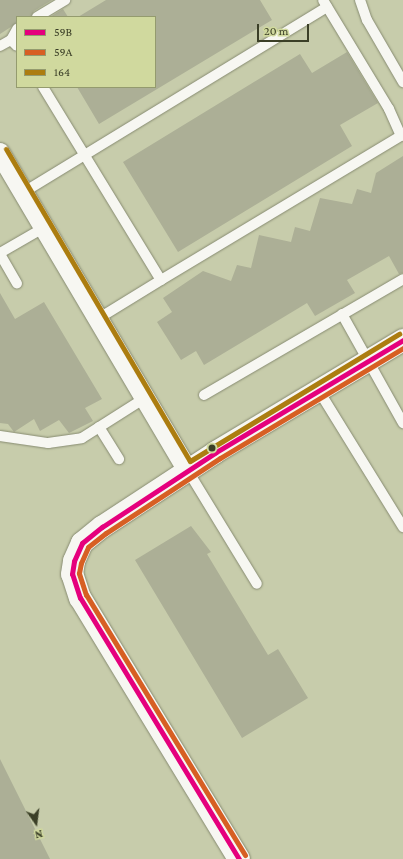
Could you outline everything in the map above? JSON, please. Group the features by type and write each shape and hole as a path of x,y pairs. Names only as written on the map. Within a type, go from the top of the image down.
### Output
{"street":[{"path":"2,161 24,192 100,318 188,471"},
{"path":"239,859 83,604 72,574 82,543 188,471 403,340"}],"lane":[{"path":"39,16 65,0"},
{"path":"360,0 366,20 403,82"},
{"path":"24,192 325,4 389,110 402,138 161,280 100,318"},
{"path":"0,46 14,43"},
{"path":"44,88 161,280"},
{"path":"17,283 0,254 45,227"},
{"path":"204,395 403,278"},
{"path":"342,314 360,343 367,363 402,418"},
{"path":"318,391 403,528"},
{"path":"0,436 48,443 69,442 82,438 146,398"},
{"path":"99,427 119,460"},
{"path":"188,471 257,584"}],"building":[{"path":"0,0 52,0 34,11 32,16 16,16 16,24 0,34"},
{"path":"106,0 260,0 272,20 99,124 78,88 156,88 156,16 80,16"},
{"path":"63,9 67,16 52,16"},
{"path":"347,52 378,103 340,125 352,146 178,252 123,162 300,54 312,73"},
{"path":"403,156 403,273 399,274 389,256 347,280 355,293 315,316 307,303 204,365 196,351 181,360 157,322 172,312 163,298 203,271 231,281 237,265 251,268 259,235 291,242 295,227 310,231 320,198 352,204 357,189 371,193 376,173"},
{"path":"0,293 15,319 44,302 102,399 85,408 93,421 69,433 59,420 40,431 34,419 14,432 8,424 0,423"},
{"path":"191,526 211,552 207,554 268,655 278,649 308,698 242,738 135,560"},
{"path":"0,759 50,859 0,859"}],"transit line":[{"name":"164","path":"6,149 190,461 399,334"},
{"name":"59B","path":"239,859 80,598 72,574 74,561 82,543 102,527 216,452 403,340"},
{"name":"59A","path":"245,855 86,595 79,573 81,563 88,547 106,533 220,458 403,348"}]}
